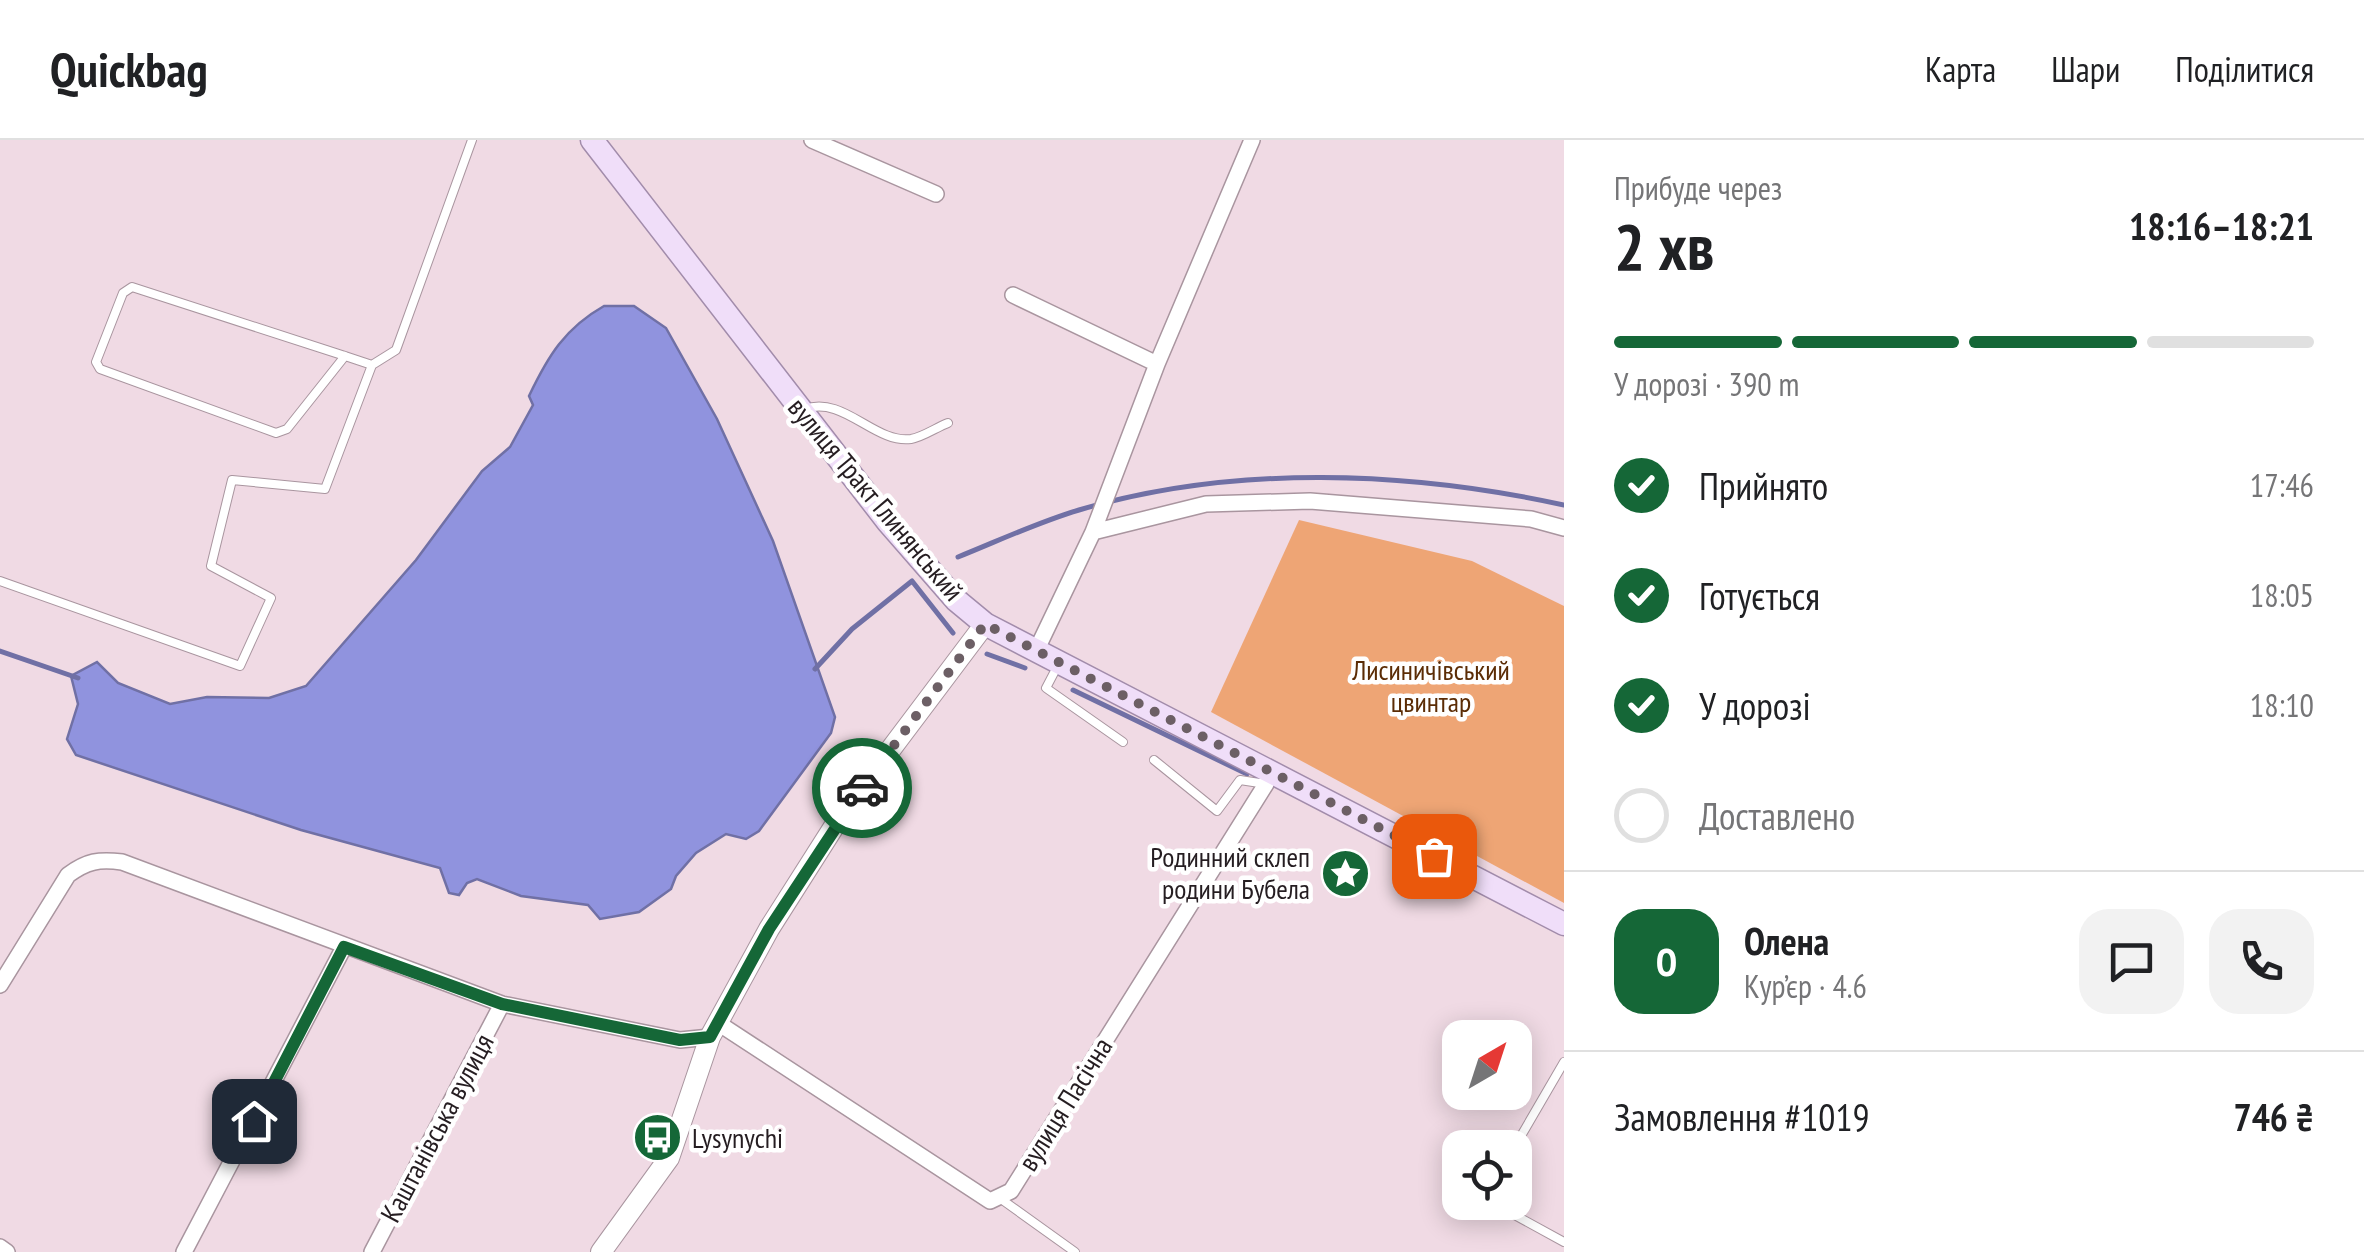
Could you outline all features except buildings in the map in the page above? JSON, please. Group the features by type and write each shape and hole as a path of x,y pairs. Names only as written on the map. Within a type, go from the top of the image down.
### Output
{"main road":[{"name":"вулиця Тракт Глинянський","path":"592,140 888,522 956,600 985,624 1268,777 1564,924"},
{"path":"601,1252 668,1158 714,1030 842,814 985,624"}],"street":[{"path":"812,140 936,194"},
{"path":"1036,651 1101,514 1156,364 1252,140"},
{"path":"1013,295 1156,364"},
{"path":"1093,532 1206,504 1310,501 1531,519 1564,528"},
{"name":"вулиця Пасічна","path":"714,1030 990,1201 1001,1199 1011,1190 1268,777"},
{"path":"0,984 68,874 85,862 100,860 122,862 502,1004 680,1040 714,1030"},
{"path":"184,1252 344,947"},
{"name":"Каштанівська вулиця","path":"372,1252 502,1004"},
{"path":"0,1247 7,1252"}],"lane":[{"path":"1,582 240,666 271,598 212,566 232,480 325,488 372,365 396,350 472,140"},
{"path":"345,356 287,429 276,433 100,368 96,362 123,293 132,288 345,356 372,365"},
{"path":"800,410 813,406 851,414 886,433 910,439 948,422"},
{"path":"1059,663 1046,688 1122,742"},
{"path":"1154,760 1216,811 1240,780 1268,777"},
{"path":"1524,1130 1564,1062"},
{"path":"1001,1199 1076,1252"},
{"path":"1523,1220 1564,1242"}],"green space":[{"name":"Лисиничівський цвинтар","path":"1299,520 1472,561 1564,606 1564,903 1211,712"}],"water":[{"path":"604,306 634,306 666,328 717,419 773,541 835,717 831,733 759,831 746,839 726,834 696,853 676,876 671,889 639,912 600,919 588,905 521,896 477,879 467,883 459,895 449,893 440,868 301,830 76,755 67,739 78,704 71,676 97,662 118,683 170,704 207,697 269,698 306,686 416,560 482,471 510,447 533,405 529,396 551,356 578,324"}],"waterway":[{"path":"958,557 1079,510 1138,495 1259,479 1383,480 1444,485 1564,505"},
{"path":"815,669 852,629 912,581 953,633"},
{"path":"0,651 78,678"},
{"path":"987,654 1025,668"},
{"path":"1073,690 1247,774"}],"way so far":[{"path":"862,788 985,624 1434,856"}],"place":[{"name":"Родинний склеп родини Бубела","path":"1345,873"},
{"name":"Lysynychi","path":"657,1138"}],"route":[{"path":"254,1121 344,947 502,1004 680,1040 710,1037 769,929 862,788"}]}
